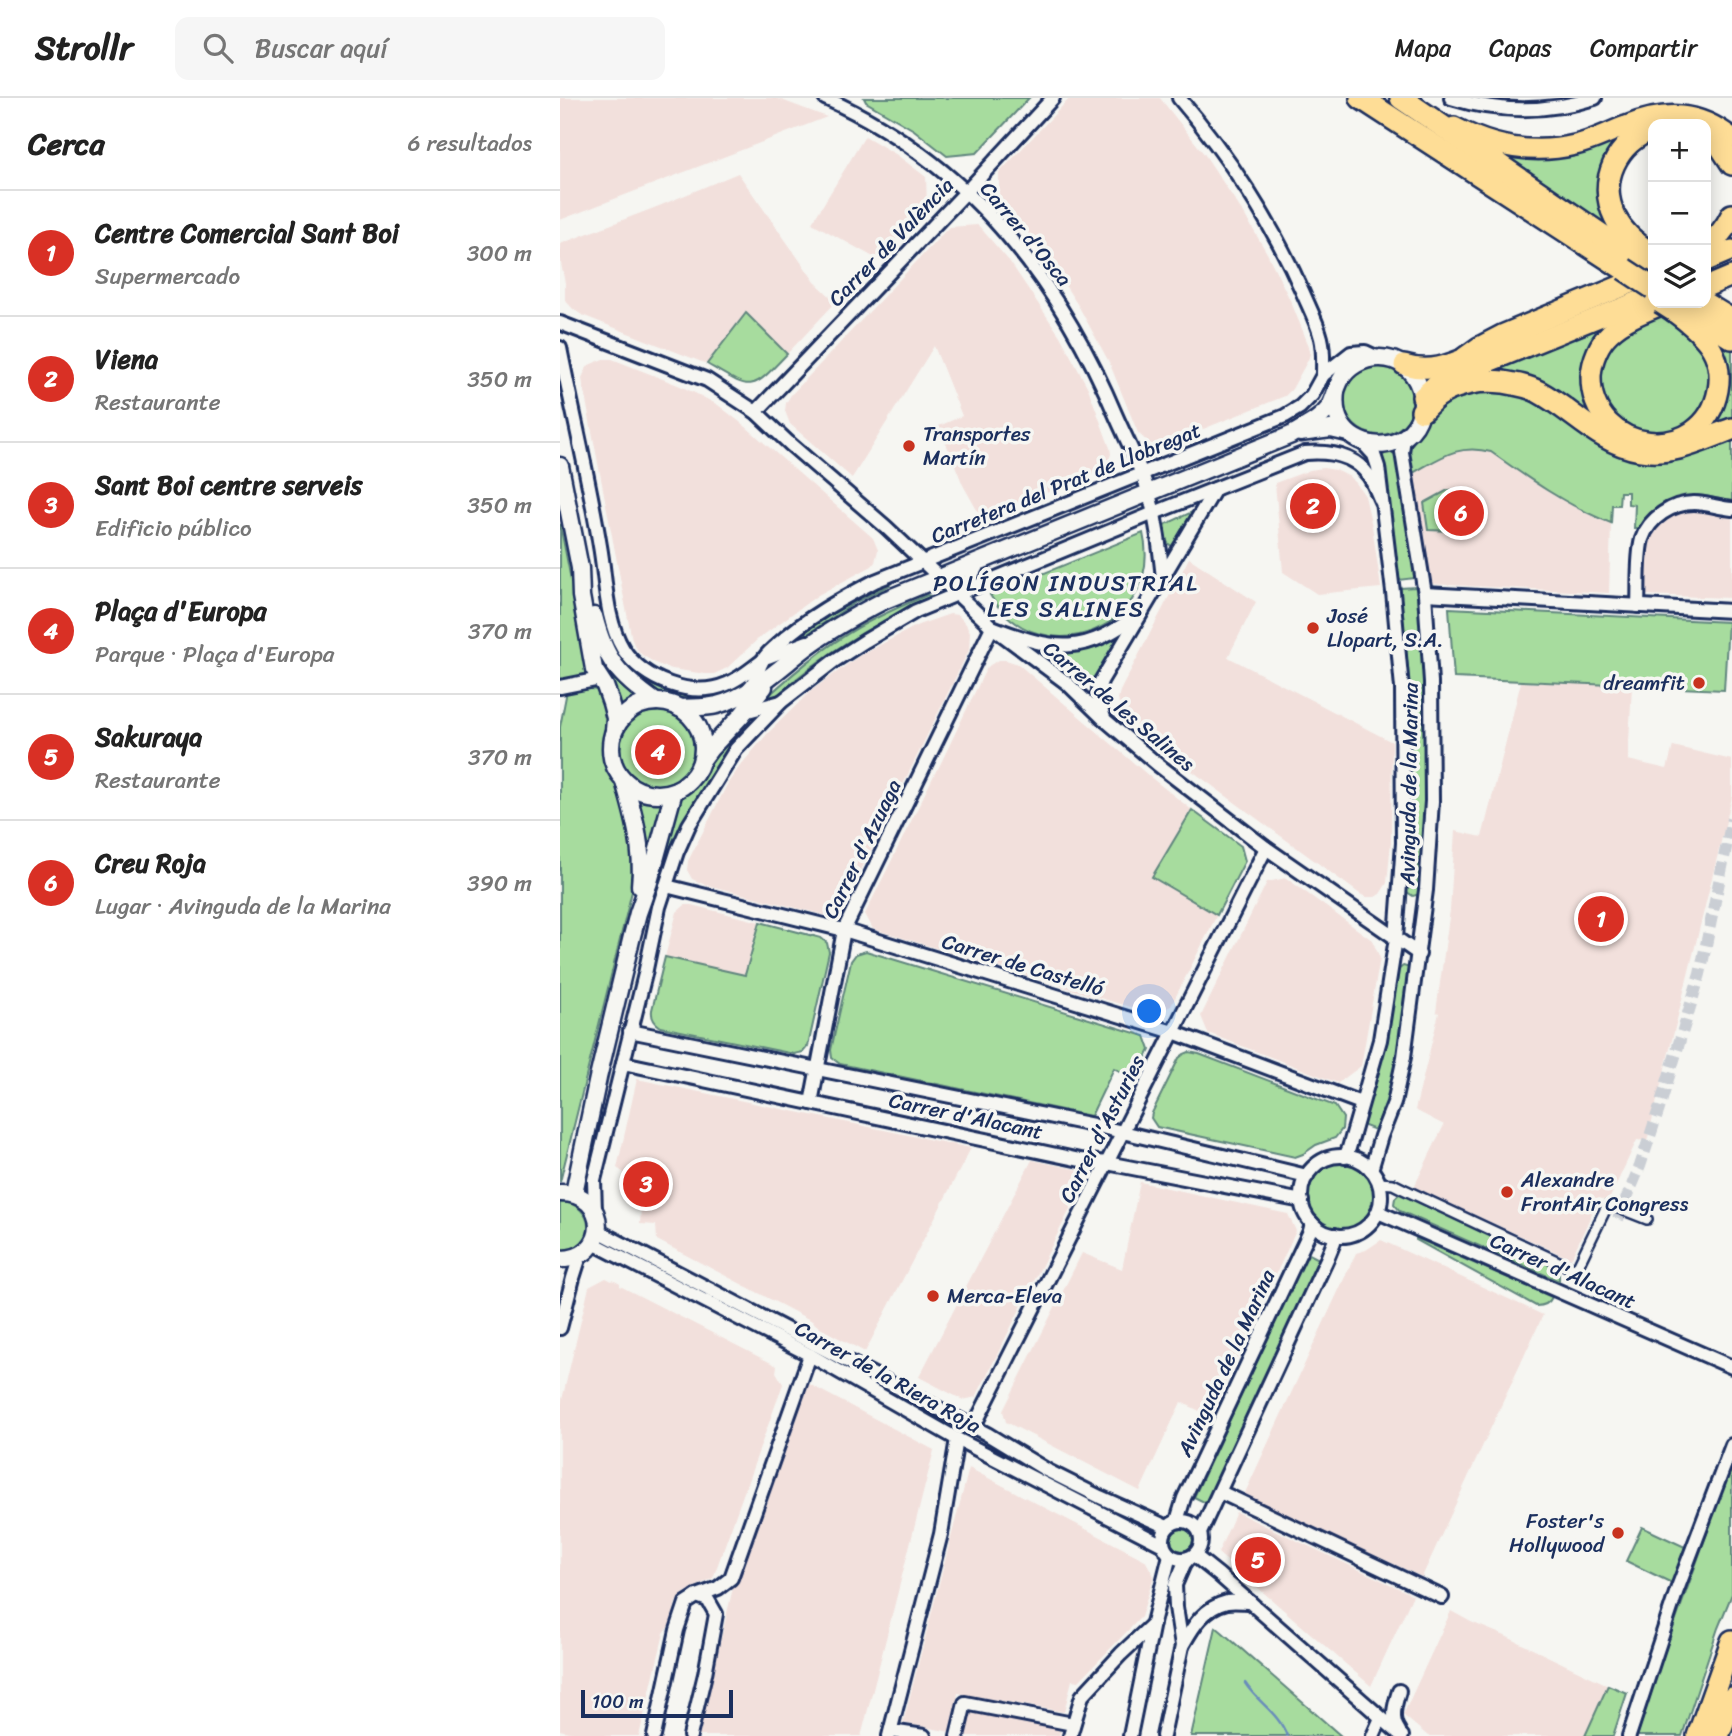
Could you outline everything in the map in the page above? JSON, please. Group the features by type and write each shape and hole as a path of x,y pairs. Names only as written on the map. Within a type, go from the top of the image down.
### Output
{"highway":[{"path":"1361,98 1486,180 1640,267"},
{"path":"1402,98 1640,267"},
{"path":"1402,98 1457,129 1487,141 1517,148 1543,149 1575,145 1642,120 1675,114 1705,121 1732,138"},
{"path":"1648,131 1634,138 1622,150 1610,174 1609,192 1612,210 1629,236 1648,285"},
{"path":"1711,138 1732,164"},
{"path":"1707,245 1727,226 1732,215"},
{"path":"1711,251 1732,243"},
{"path":"1711,259 1732,250"},
{"path":"1711,272 1732,264"},
{"path":"1465,358 1502,336 1640,267"},
{"path":"1711,287 1732,276"},
{"path":"1404,365 1422,370 1441,368 1648,284"},
{"path":"1422,404 1436,384 1648,299"},
{"path":"1688,300 1700,332 1710,344 1716,358 1720,384 1717,398 1702,423 1678,438 1664,442 1641,441 1630,437 1617,430 1601,412 1593,396 1592,369 1601,343 1609,333 1631,318 1688,300"},
{"path":"1711,304 1732,308"},
{"path":"1697,308 1732,338"},
{"path":"1706,308 1732,320"},
{"path":"1422,404 1443,392 1476,382 1518,385 1553,401 1598,434 1639,450 1673,450 1732,429"},
{"path":"1698,1736 1732,1641"},
{"path":"1718,1736 1732,1698"}],"street":[{"name":"Carrer d'Osca","path":"826,98 915,149 967,191 1040,275 1062,308 1098,373 1149,492 1160,546 1163,578"},
{"name":"Carrer de València","path":"756,412 1053,98"},
{"path":"1179,98 1223,154 1292,269 1318,326 1322,340 1323,375"},
{"path":"1451,98 1514,110 1555,107 1595,98"},
{"name":"Carrer de les Salines","path":"560,323 707,380 756,412 940,578 960,592 992,627 1067,683 1157,764 1266,848 1419,954"},
{"path":"560,348 600,545 613,624 619,641 633,662 660,680 690,688 717,687 737,679 763,660 823,636"},
{"name":"Carretera del Prat de Llobregat","path":"743,694 757,679 763,660 786,637 835,603 922,562 1294,411 1312,395 1323,375 1351,354 1364,352 1379,358"},
{"path":"1291,435 1329,408 1340,381 1356,364 1367,359 1392,360 1404,365 1418,382 1422,404 1415,426 1404,438 1394,443 1373,445 1348,433 1341,424 1335,403 1336,392"},
{"path":"679,708 716,705 743,694 773,676 848,619 885,600 1291,435 1331,429 1348,433"},
{"name":"Avinguda de la Marina","path":"1371,1170 1394,1103 1404,1056 1419,954 1432,801 1431,682 1425,594 1402,452 1404,438"},
{"name":"Avinguda de la Marina","path":"1345,1157 1380,1040 1396,938 1403,844 1402,688 1393,592 1378,467 1374,455 1362,442"},
{"name":"Avinguda de la Marina","path":"1216,489 1305,453 1322,452 1349,458 1361,467 1370,477 1381,501"},
{"path":"560,466 594,669 611,703 615,718 614,731"},
{"path":"560,1259 580,1256 588,1250 596,1237 598,1220 594,1180 659,907 689,825 736,749 781,702 834,661 916,611 1216,489"},
{"path":"1104,719 1099,704 1101,681 1216,489"},
{"path":"1638,606 1642,541 1654,520 1673,507 1689,503 1732,509"},
{"name":"Carretera del Prat de Llobregat","path":"960,592 980,561"},
{"path":"580,574 604,649 634,687 656,702"},
{"path":"595,617 606,583"},
{"path":"1425,594 1732,611"},
{"path":"992,627 1033,642 1080,645 1117,630 1141,612"},
{"name":"Carrer d'Azuaga","path":"811,1103 844,930 992,627"},
{"path":"624,781 637,790 659,795 687,784 710,749 773,676"},
{"path":"560,687 600,679"},
{"path":"1067,683 1086,685 1101,681"},
{"path":"638,913 642,861 630,800 611,755 611,738 622,718 633,709 656,702 668,704 679,708 691,718 700,731 703,747 701,762"},
{"path":"744,712 781,702"},
{"path":"595,1211 588,1202 567,1193 638,913 674,791"},
{"name":"Carrer d'Asturies","path":"973,1427 1266,848"},
{"name":"Carrer de Castelló","path":"666,886 844,930 1173,1032 1361,1103"},
{"name":"Carrer d'Alacant","path":"630,1031 1123,1132 1307,1176"},
{"name":"Carrer d'Alacant","path":"623,1063 1080,1160 1302,1201"},
{"path":"1345,1157 1359,1161 1371,1170 1379,1183 1381,1195 1378,1212 1369,1225 1347,1236 1324,1232 1312,1223 1302,1201 1307,1176 1313,1169 1324,1161 1345,1157"},
{"name":"Carrer d'Alacant","path":"1379,1183 1393,1184 1576,1270 1609,1206 1647,1219"},
{"name":"Carrer d'Alacant","path":"1378,1212 1732,1367"},
{"name":"Avinguda de la Marina","path":"1172,1524 1312,1223"},
{"path":"1200,1533 1327,1259 1335,1235"},
{"name":"Carrer de la Riera Roja","path":"596,1237 973,1427 1048,1471 1100,1497 1172,1524"},
{"name":"Carrer de la Riera Roja","path":"596,1237 957,1438 1167,1550"},
{"path":"560,1328 580,1256"},
{"path":"653,1736 677,1630 686,1604 718,1588 731,1578 810,1354"},
{"path":"924,1736 890,1733 941,1534 957,1438"},
{"path":"1629,1736 1677,1590 1732,1446"},
{"path":"1220,1492 1442,1597"},
{"path":"1130,1736 1167,1550 1163,1535 1172,1524 1188,1521 1200,1533 1201,1541 1199,1549 1184,1564 1175,1586 1182,1646"},
{"path":"1167,1550 1179,1559 1191,1556"},
{"path":"1191,1556 1250,1602 1402,1736"},
{"path":"690,1736 716,1614 708,1600 698,1596"},
{"path":"1163,1736 1182,1646 1196,1622 1211,1609 1227,1602 1250,1602"},
{"path":"957,1736 965,1703 1071,1730 1082,1696 1153,1623"},
{"path":"1399,1691 1394,1717 1402,1736"},
{"path":"1373,1736 1381,1718"}],"shaded area":[{"path":"560,98 776,98 827,117 560,220"},
{"path":"1070,98 1160,98 1205,155 1267,253 1309,346 1308,360 1292,389 1285,396 1166,444 1149,443 1138,433 1109,362 1079,307 1061,279 999,203 999,173"},
{"path":"865,136 926,177 927,206 877,259 812,223"},
{"path":"738,173 815,282 836,302 787,354 746,313 707,364 582,315 565,300 560,244"},
{"path":"978,225 1010,262 1060,336 1088,388 1111,454 1107,465 1100,471 982,519 963,485 939,426 962,416 934,346 852,478 790,424 785,411 791,395 949,227"},
{"path":"603,359 612,359 678,385 718,405 873,538 878,550 872,566 818,595 758,639 727,668 714,674 672,669 642,655 632,640 582,378 589,365"},
{"path":"1454,451 1491,452 1549,492 1611,523 1609,593 1430,584 1411,474"},
{"path":"1323,468 1336,470 1350,477 1365,496 1381,588 1317,594 1283,572 1275,483"},
{"path":"1698,510 1732,517 1732,598 1642,595 1644,541 1668,517 1682,511"},
{"path":"1189,558 1256,602 1228,657 1392,742 1391,842 1387,883 1375,897 1360,894 1173,757 1121,711 1118,699 1120,691"},
{"path":"950,614 958,615 966,624 970,632 969,650 842,909 828,916 692,879 687,870 688,861 728,783 768,733 812,690 859,656 918,625"},
{"path":"999,660 1018,664 1192,810 1152,877 1217,915 1171,1006 1153,1014 873,929 865,914 986,669"},
{"path":"1521,682 1632,686 1628,760 1667,769 1673,746 1732,760 1732,797 1647,1141 1637,1140 1608,1202 1599,1198 1571,1259 1414,1187 1444,1125 1415,1110 1439,1013 1436,1012 1450,910 1455,831 1482,837"},
{"path":"1286,878 1372,940 1380,958 1361,1066 1338,1083 1208,1033 1201,1016 1267,882"},
{"path":"685,905 760,922 745,975 665,957 677,912"},
{"path":"637,1079 971,1148 865,1352 812,1321 657,1240 656,1225 640,1224 640,1184 617,1168"},
{"path":"1032,1160 1079,1170 1084,1181 976,1397 963,1400 919,1377"},
{"path":"1140,1182 1288,1214 1296,1231 1210,1416 1181,1402 1140,1491 1006,1422 1003,1411 1082,1253 1122,1269"},
{"path":"1381,1240 1543,1315 1422,1577 1244,1495 1356,1253"},
{"path":"606,1278 777,1366 776,1372 783,1384 713,1578 684,1593 676,1602 671,1623 664,1633 639,1736 584,1736 560,1730 560,1408 589,1287"},
{"path":"807,1383 934,1450 861,1736 698,1736 732,1592"},
{"path":"969,1468 1145,1560 1154,1576 1141,1617 1079,1681 1072,1680 1064,1712 958,1693 951,1732 903,1723"},
{"path":"1236,1512 1413,1595 1371,1686 1218,1553"},
{"path":"1451,1611 1608,1685 1585,1736 1428,1736 1403,1715"},
{"path":"970,1711 1061,1728 1059,1736 966,1736"}],"green space":[{"path":"864,98 1029,98 977,153 947,156 914,130 866,102"},
{"path":"1634,130 1621,143 1615,230 1489,149"},
{"path":"1647,304 1597,341 1603,424 1551,395 1453,382"},
{"path":"746,313 787,354 765,376 750,384 734,379 707,364"},
{"path":"1659,313 1683,327 1708,354 1712,381 1704,408 1682,430 1651,436 1623,426 1602,400 1600,365 1614,339"},
{"path":"1712,337 1732,350 1732,424 1700,431 1710,422"},
{"path":"1386,365 1399,371 1408,380 1412,386 1412,414 1404,425 1393,433 1372,435 1354,425 1346,414 1344,393 1354,375 1365,367"},
{"path":"1475,390 1514,393 1532,399 1589,439 1732,439 1732,501 1698,495 1681,497 1659,509 1642,528 1634,528 1635,505 1628,504 1628,492 1620,492 1619,505 1612,505 1611,523 1564,500 1491,452 1458,451 1411,474 1410,448 1434,406"},
{"path":"1389,452 1396,457 1415,578 1399,580 1381,462 1381,458"},
{"path":"1451,490 1454,510 1453,531 1428,530 1424,503"},
{"path":"1194,511 1178,543 1174,547 1171,546 1166,538 1164,525"},
{"path":"560,524 588,666 582,676 560,681"},
{"path":"1143,533 1145,566 1136,594 1118,616 1094,630 1067,637 1039,634 1012,620 990,595"},
{"path":"890,582 890,585 856,602 798,640 783,646 847,602"},
{"path":"1416,587 1425,682 1428,777 1426,840 1420,894 1413,896 1406,889 1412,780 1408,670 1400,588"},
{"path":"930,596 929,599 846,643 773,699 764,700 829,646 872,620"},
{"path":"1449,608 1728,622 1724,690 1454,678"},
{"path":"1120,637 1102,670 1088,680 1070,676 1044,653 1044,650 1094,646"},
{"path":"619,658 636,674 653,684 694,693 699,701 673,699 652,692 635,679"},
{"path":"604,661 641,700 621,713 616,693 598,662"},
{"path":"587,688 596,690 603,697 609,730 604,749 605,763 621,788 636,864 633,887 560,1182 560,727 565,691"},
{"path":"658,711 673,714 685,722 693,734 696,749 693,764 685,776 673,784 658,787 643,784 631,776 623,764 620,749 623,734 631,722 643,714"},
{"path":"724,740 729,748 700,791 682,825 653,915 649,914 674,805 680,795 696,783 709,757"},
{"path":"635,796 664,801 649,863"},
{"path":"1192,810 1241,846 1245,861 1217,915 1152,877"},
{"path":"760,922 821,938 827,943 829,952 808,1046 803,1052 794,1054 656,1024 652,1010 665,957 745,975"},
{"path":"866,951 1145,1036 1150,1050 1135,1079 1114,1068 1091,1116 840,1064 832,1058 831,1050 851,961 856,954"},
{"path":"1403,966 1410,968 1404,1026 1378,1131 1362,1125 1383,1050 1396,974"},
{"path":"1189,1052 1335,1106 1343,1118 1342,1129 1335,1138 1295,1157 1157,1127 1151,1118 1152,1113 1179,1058"},
{"path":"1335,1161 1349,1161 1361,1166 1371,1176 1376,1195 1371,1214 1361,1224 1349,1229 1335,1229 1323,1224 1313,1214 1308,1202 1308,1188 1313,1176 1323,1166"},
{"path":"1400,1193 1534,1253 1534,1257 1553,1263 1558,1270 1559,1281 1400,1211 1394,1204"},
{"path":"567,1202 584,1214 588,1231 580,1245 560,1250 560,1203"},
{"path":"1416,1238 1552,1297 1546,1304 1536,1306"},
{"path":"1307,1253 1321,1260 1208,1504 1194,1497"},
{"path":"1732,1463 1732,1594 1682,1736 1637,1736 1660,1665"},
{"path":"1642,1527 1685,1547 1672,1583 1626,1561"},
{"path":"1178,1529 1186,1529 1193,1536 1193,1544 1186,1551 1178,1551 1171,1544 1171,1536"},
{"path":"1216,1627 1222,1632 1341,1736 1191,1736"},
{"path":"1608,1685 1627,1693 1613,1736 1585,1736"}],"waterway":[{"path":"1245,1683 1279,1721 1287,1736"}],"tunnel":[{"path":"1618,1219 1640,1166 1700,974 1732,819"}],"place":[{"name":"Transportes Martín","path":"909,446"},
{"name":"Viena","path":"1313,506"},
{"name":"Creu Roja","path":"1461,513"},
{"name":"José Llopart, S.A.","path":"1313,628"},
{"name":"dreamfit","path":"1699,683"},
{"name":"Plaça d'Europa","path":"658,752"},
{"name":"Centre Comercial Sant Boi","path":"1601,919"},
{"name":"Sant Boi centre serveis","path":"646,1184"},
{"name":"Alexandre FrontAir Congress","path":"1507,1192"},
{"name":"Merca-Eleva","path":"933,1296"},
{"name":"Foster's Hollywood","path":"1618,1533"},
{"name":"Sakuraya","path":"1258,1560"}],"district":[{"name":"POLÍGON INDUSTRIAL LES SALINES","path":"1066,596"}]}
